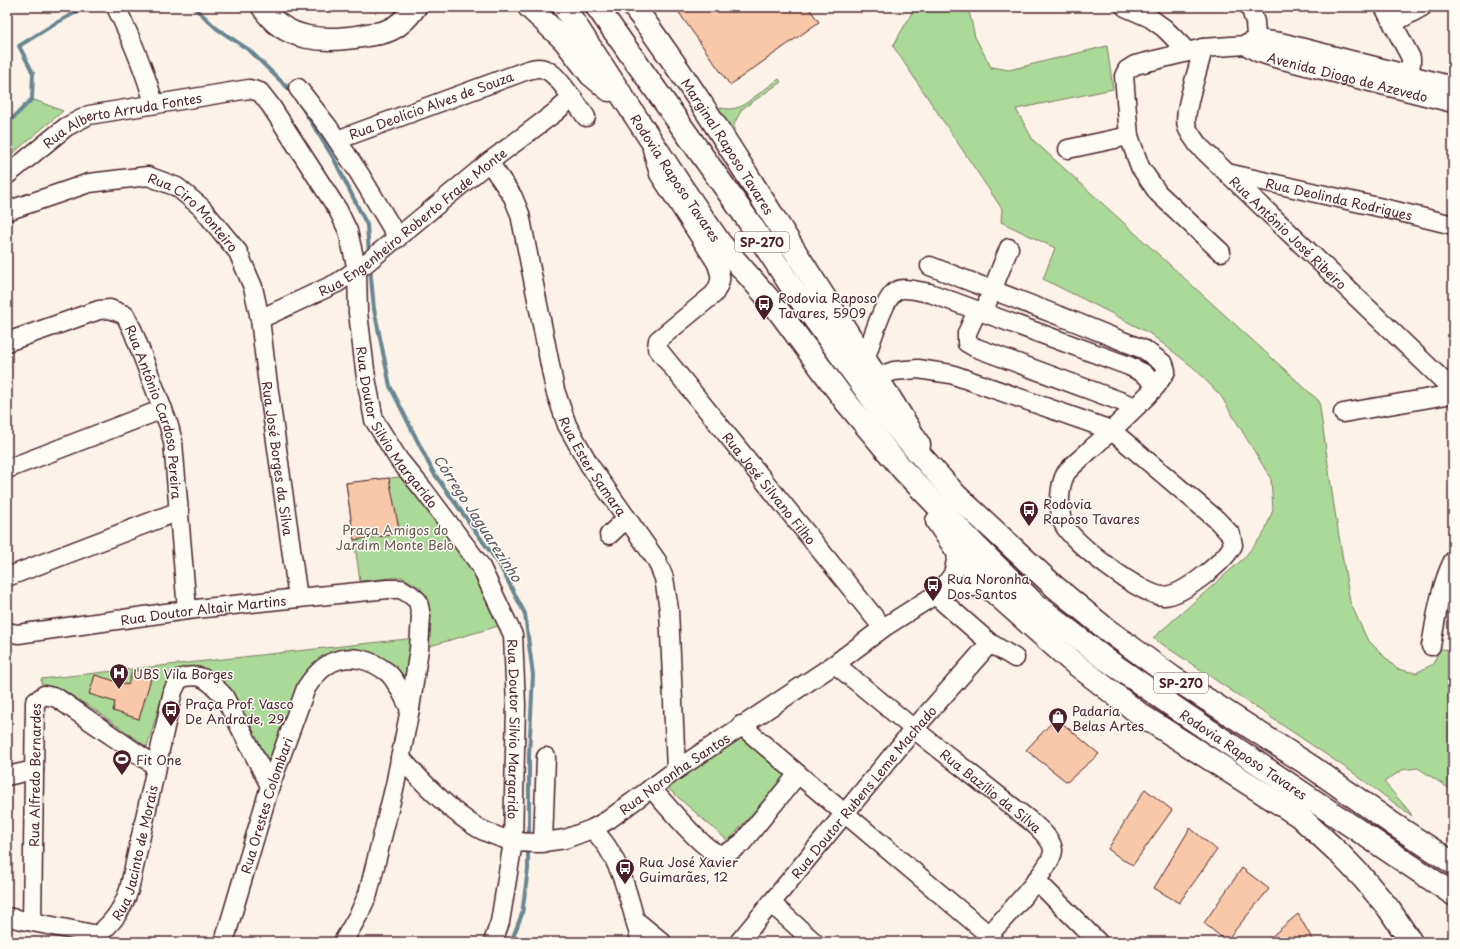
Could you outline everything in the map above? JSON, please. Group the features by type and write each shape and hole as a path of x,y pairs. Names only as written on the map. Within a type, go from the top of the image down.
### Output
{"main road":[{"path":"263,7 267,15 285,30 309,38 344,39 387,31 405,19 415,7"},
{"path":"529,7 564,40 591,76 629,105"},
{"name":"Rodovia Raposo Tavares","path":"564,7 629,105 647,135 720,242 775,306 846,402 903,470 975,545 1040,608 1104,658 1180,711 1453,894"},
{"name":"Rodovia Raposo Tavares","path":"597,7 750,223 795,292 837,352 881,411 957,496 1055,587 1106,629 1172,677 1312,767 1392,824 1451,861"},
{"name":"Marginal Raposo Tavares","path":"634,7 695,95 893,402 934,471"},
{"path":"903,470 958,552 988,587 1069,660 1141,715 1299,816 1337,851 1363,878 1389,909 1411,942"},
{"path":"1299,816 1391,853"}],"street":[{"path":"116,7 128,32 150,88 154,104"},
{"path":"1125,7 1150,18 1196,50"},
{"path":"1250,7 1255,22 1253,45"},
{"path":"1384,7 1411,58 1416,85"},
{"path":"1393,23 1422,7"},
{"name":"Avenida Diogo de Azevedo","path":"1129,136 1124,76 1127,70 1135,65 1196,50 1253,45 1416,85 1453,103"},
{"name":"Rua Antônio José Ribeiro","path":"1196,50 1196,79 1187,106 1186,126 1198,145 1453,390"},
{"name":"Rua Deolício Alves de Souza","path":"337,140 525,71 538,68 549,72 556,77 586,117"},
{"name":"Avenida Diogo de Azevedo","path":"1416,85 1453,86"},
{"path":"298,88 329,128 359,173 392,242"},
{"name":"Rua Alberto Arruda Fontes","path":"7,175 66,127 89,116 249,89"},
{"name":"Rua Doutor Silvio Margarido","path":"249,89 260,92 271,106 338,210 348,231 361,267 358,313 366,378 374,420 399,460 480,564 513,635 516,706 516,843 500,922 492,942"},
{"name":"Rua Engenheiro Roberto Frade Monte","path":"260,319 337,283 361,267 489,162 557,111 572,97"},
{"name":"Rua José Silvano Filho","path":"647,135 659,174 716,262 721,273 719,286 714,294 658,340 657,348 883,628"},
{"path":"1068,149 1129,136 1140,167 1158,193 1221,252"},
{"name":"Rua Ester Samara","path":"489,162 513,197 520,214 555,390 567,425 590,466 657,561 664,578 669,610 676,770"},
{"name":"Rua Deolinda Rodrigues","path":"1226,173 1453,225"},
{"name":"Rua Ciro Monteiro","path":"7,211 89,183 148,176 177,187 201,207 238,252 253,287 260,319"},
{"path":"1009,248 992,290 967,333 966,343 1136,407"},
{"path":"930,266 1145,350 1164,364 1166,371 1157,384 1136,407 1111,430 1066,474 1059,505 1063,524 1078,542 1140,588 1163,596 1177,593 1194,583 1229,553 1233,545 1231,534 1216,519 1111,430 951,374 918,369 894,371 871,369 887,300 896,291 906,289 930,293 1129,366 1143,373 1157,384"},
{"name":"Rua Antônio Cardoso Pereira","path":"7,342 99,310 110,309 124,315 133,331 173,442 187,610"},
{"name":"Rua José Borges da Silva","path":"260,319 298,598"},
{"path":"1344,413 1453,394"},
{"path":"7,469 162,409"},
{"path":"7,577 179,511"},
{"path":"609,535 627,518"},
{"name":"Rua Noronha Santos","path":"400,757 421,781 479,829 516,843 540,843 566,839 592,830 741,725 835,664 883,628 938,593 953,574 958,552"},
{"path":"1431,646 1442,593 1453,561"},
{"name":"Rua Noronha Santos","path":"938,593 967,587 988,587"},
{"name":"Rua Doutor Altair Martins","path":"7,632 18,634 187,610 388,589 401,590 412,594 418,601 421,616 419,649 410,708"},
{"path":"938,593 990,643 1016,658"},
{"name":"Rua Doutor Rubens Leme Machado","path":"739,942 914,729 990,643"},
{"name":"Rua Orestes Colombari","path":"224,942 270,786 306,688 314,676 325,666 337,660 352,658 372,662 388,672 410,708"},
{"name":"Rua Bazílio da Silva","path":"835,664 914,729 1033,823 1048,838 1053,851 1049,862 1036,880 987,938"},
{"name":"Rua Jacinto de Morais","path":"97,938 116,918 123,907 130,890 173,691 180,679 188,676 201,676 224,696 270,786"},
{"name":"Rua Alfredo Bernardes","path":"32,922 35,702 44,695 57,698 157,767"},
{"path":"343,942 359,914 368,894 395,785 410,708"},
{"path":"741,725 846,813 987,938"},
{"path":"540,843 546,757"},
{"path":"7,776 34,770"},
{"path":"652,788 704,845 718,853 731,852 742,843 798,774"},
{"path":"592,830 599,835 611,852 619,868 641,942"},
{"path":"1036,880 1098,942"},
{"path":"771,903 814,942"},
{"path":"7,917 97,938"},
{"path":"635,920 662,942"}],"green space":[{"path":"913,7 968,7 975,37 992,69 992,67 1009,70 1107,46 1113,89 1016,109 1033,140 1319,401 1350,602 1367,639 1397,669 1416,673 1433,664 1440,649 1453,650 1453,791 1418,768 1402,770 1384,782 1412,816 1352,772 1153,638 1243,559 1264,533 1273,510 1271,479 1221,396 1193,367 1149,333 1043,279 1055,248 1001,222 1002,209 893,46 914,9"},
{"path":"779,79 781,82 742,109 734,124 734,140 712,105 727,109 738,108"},
{"path":"32,99 63,111 7,158 7,124"},
{"name":"Praça Amigos do Jardim Monte Belo","path":"400,477 469,560 502,625 430,646 429,623 421,588 402,577 360,581 346,483"},
{"path":"416,638 409,694 404,678 395,666 363,650 328,656 310,668 300,683 269,772 229,697 174,673 164,690 147,747 101,714 60,688 42,687 41,679"},
{"path":"739,731 789,772 728,841 664,785"}],"building":[{"path":"675,7 808,7 819,22 730,85"},
{"path":"389,478 400,534 354,540 346,483"},
{"name":"UBS Vila Borges","path":"133,669 152,675 139,719 113,711 115,702 89,694 95,675 128,685"},
{"name":"Padaria Belas Artes","path":"1056,718 1099,754 1067,782 1026,750"},
{"path":"1145,789 1172,810 1133,865 1108,849"},
{"path":"1190,828 1217,850 1179,903 1154,888"},
{"path":"1242,868 1269,889 1226,941 1204,923"},
{"path":"1298,914 1314,942 1265,942"}],"waterway":[{"path":"7,124 32,99 33,73 19,46 56,23 86,7"},
{"name":"Córrego Jaguarezinho","path":"194,7 216,28 249,50 292,92"},
{"name":"Córrego Jaguarezinho","path":"300,104 334,159 367,225 369,254"},
{"name":"Córrego Jaguarezinho","path":"370,267 374,309 390,386 433,472 499,564 525,614 533,675 529,755 529,838"},
{"name":"Córrego Jaguarezinho","path":"511,942 522,914 528,869 528,847"}],"place":[{"name":"Rodovia Raposo Tavares, 5909","path":"764,321"},
{"name":"Rodovia Raposo Tavares","path":"1029,527"},
{"name":"Rua Noronha Dos Santos","path":"933,602"},
{"name":"UBS Vila Borges","path":"119,690"},
{"name":"Praça Prof. Vasco De Andrade, 29","path":"171,727"},
{"name":"Padaria Belas Artes","path":"1058,734"},
{"name":"Fit One","path":"122,776"},
{"name":"Rua José Xavier Guimarães, 12","path":"625,885"}]}
